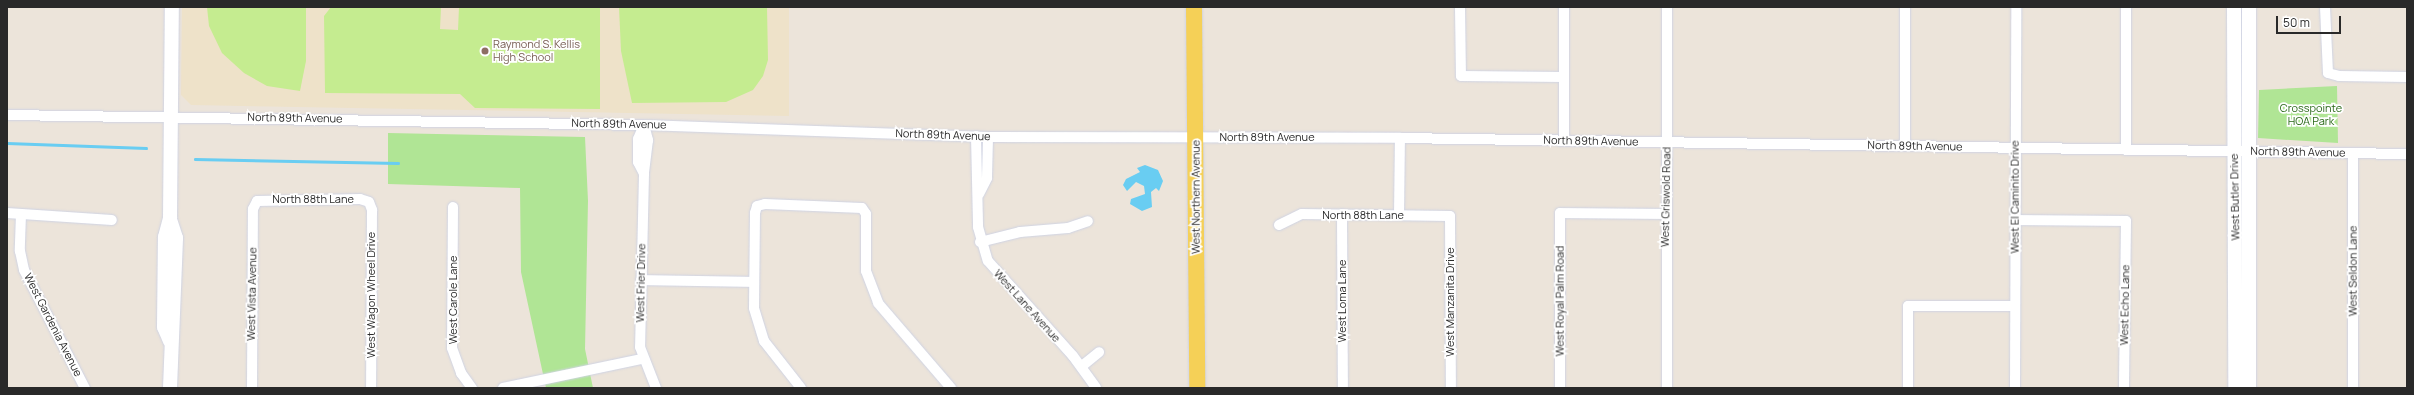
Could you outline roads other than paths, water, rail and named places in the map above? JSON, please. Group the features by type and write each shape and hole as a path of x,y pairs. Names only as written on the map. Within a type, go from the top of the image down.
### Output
{"main road":[{"name":"West Northern Avenue","path":"1194,7 1197,388"}],"street":[{"path":"170,388 170,341 164,320 165,237 170,218 172,7"},
{"path":"1460,7 1460,76 1564,77"},
{"path":"1564,7 1564,141"},
{"name":"West Griswold Road","path":"1667,7 1665,214 1667,388"},
{"path":"1905,7 1905,145"},
{"name":"West El Caminito Drive","path":"2015,388 2016,7"},
{"path":"2126,7 2126,150"},
{"name":"West Butler Drive","path":"2234,7 2235,388"},
{"name":"West Butler Drive","path":"2249,7 2249,388"},
{"path":"2325,7 2328,73 2338,76 2407,77"},
{"name":"North 89th Avenue","path":"7,115 172,119 184,115 644,125 988,137 1400,138 2407,154"},
{"name":"West Frier Drive","path":"644,125 648,140 644,174 641,280 642,359 656,388"},
{"name":"West Lane Avenue","path":"976,136 975,181 979,194 980,242 998,274 1082,366 1096,388"},
{"name":"West Lane Avenue","path":"979,194 987,178 988,137"},
{"path":"1399,214 1400,138"},
{"name":"West Seldon Lane","path":"2353,153 2353,388"},
{"name":"North 88th Lane","path":"257,201 369,202"},
{"name":"West Vista Avenue","path":"252,388 253,209 257,201"},
{"name":"West Wagon Wheel Drive","path":"369,202 371,388"},
{"path":"801,388 764,341 754,308 757,206 862,208 866,214 866,271 878,303 951,388"},
{"name":"West Carole Lane","path":"453,207 452,348 462,373 472,388"},
{"path":"7,213 112,220"},
{"name":"West Royal Palm Road","path":"1560,388 1560,213 1665,214"},
{"name":"West Gardenia Avenue","path":"21,214 20,251 24,270 85,388"},
{"name":"North 88th Lane","path":"1280,225 1302,214 1399,214 1450,216"},
{"name":"West Loma Lane","path":"1342,214 1343,388"},
{"name":"West Manzanita Drive","path":"1450,216 1450,388"},
{"name":"West Echo Lane","path":"2015,220 2126,221 2124,388"},
{"path":"980,242 1020,232 1068,228 1088,221"},
{"path":"641,280 754,282"},
{"path":"1908,388 1908,306 2015,306"},
{"path":"1082,366 1099,352"},
{"path":"503,388 642,359"}],"water":[{"path":"1145,165 1158,170 1163,181 1159,191 1156,188 1151,192 1152,207 1142,211 1130,204 1131,199 1145,194 1144,186 1136,182 1127,191 1123,185 1126,179 1140,172 1137,168"}],"waterway":[{"path":"7,143 146,148"},
{"path":"195,159 398,163"}],"place":[{"name":"Raymond S. Kellis High School","path":"485,51"}],"park label":[{"name":"Crosspointe HOA Park","path":"2311,115"}]}
